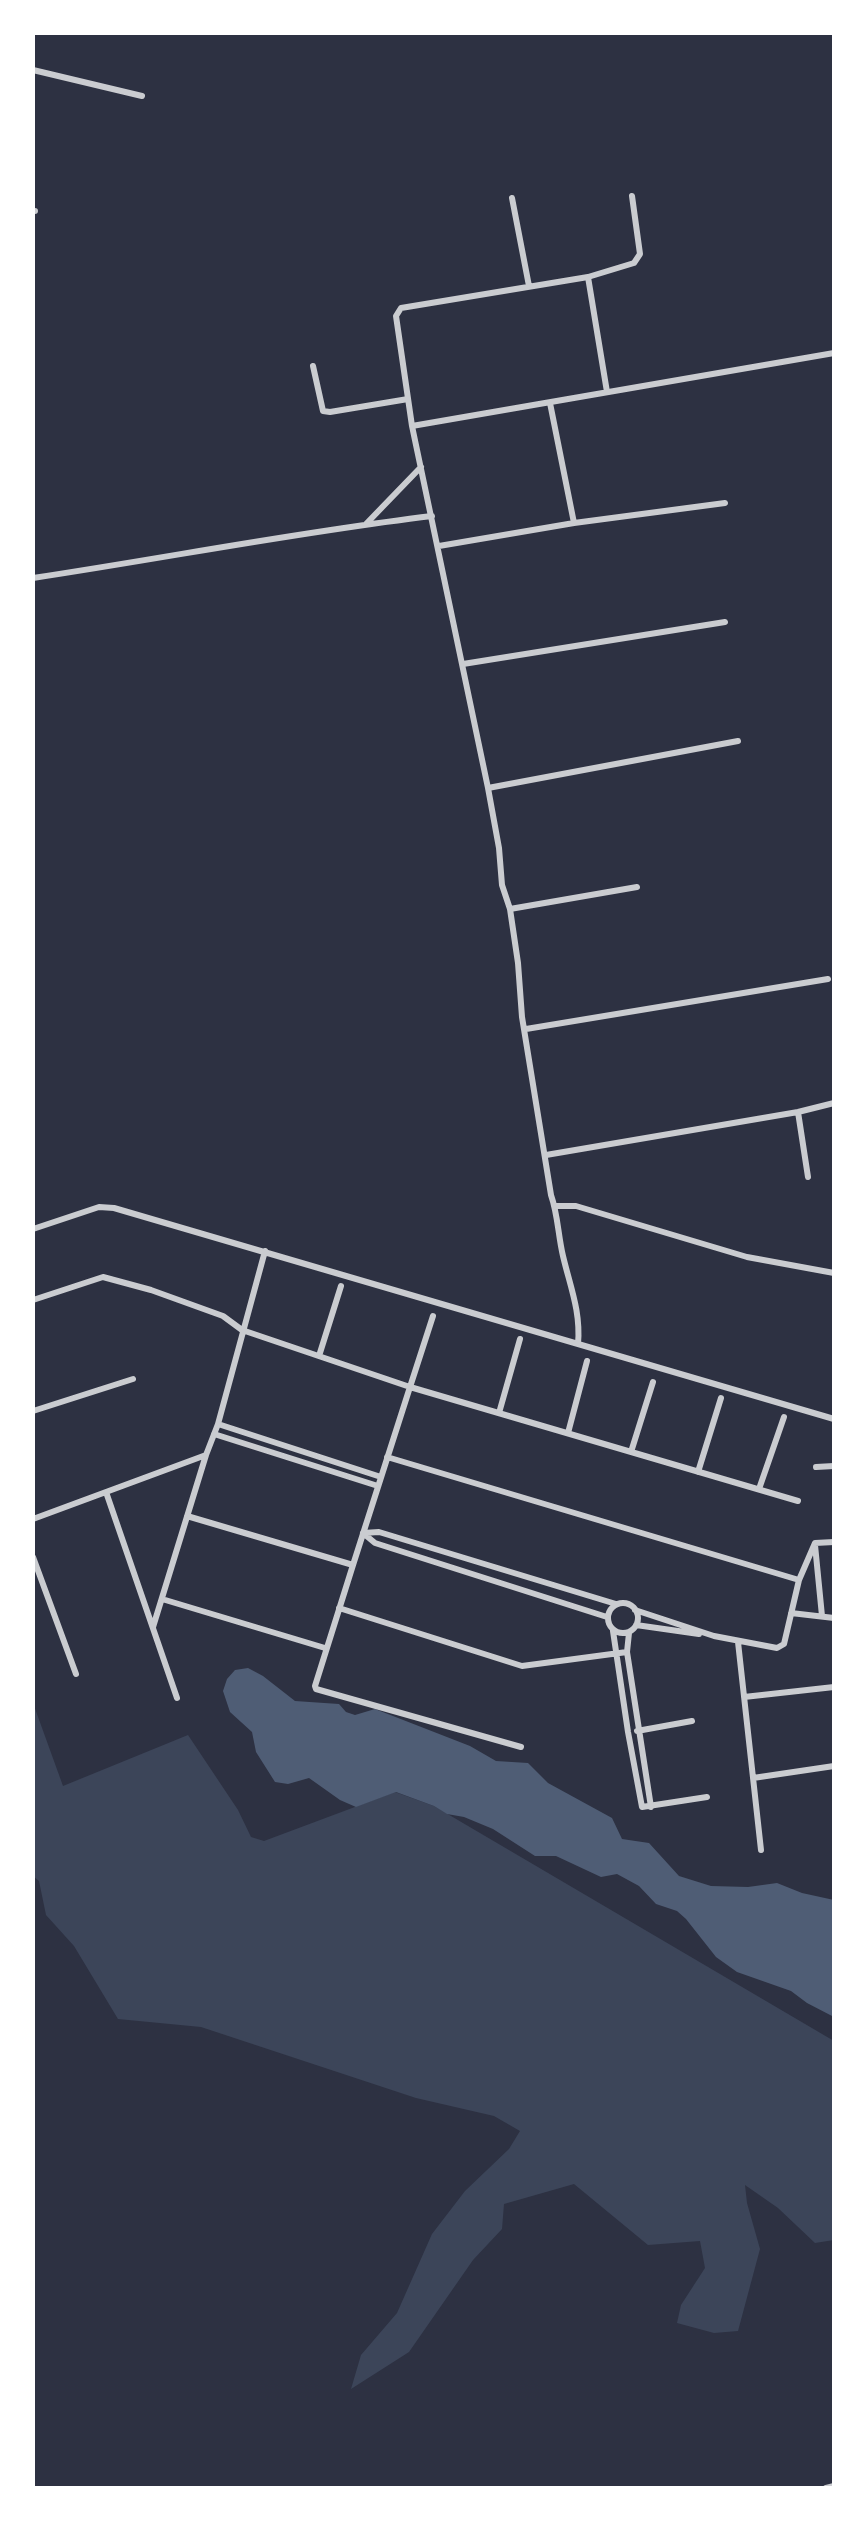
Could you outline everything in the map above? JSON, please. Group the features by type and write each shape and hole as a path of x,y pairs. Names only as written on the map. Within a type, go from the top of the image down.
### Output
{"street":[{"path":"33,70 142,96"},
{"path":"578,1344 575,1296 563,1255 551,1195 522,1017 510,909 502,885 499,848 488,788 412,426 397,312 401,308 588,277 638,261 640,254 632,197"},
{"path":"512,198 529,286"},
{"path":"588,277 607,392"},
{"path":"412,426 834,353"},
{"path":"313,366 323,411 408,399"},
{"path":"550,403 574,523"},
{"path":"366,524 421,467"},
{"path":"439,546 574,523 725,503"},
{"path":"33,578 366,524 432,516"},
{"path":"463,664 725,622"},
{"path":"488,788 738,741"},
{"path":"510,909 636,887"},
{"path":"526,1029 828,979"},
{"path":"546,1154 798,1112 834,1103"},
{"path":"798,1112 808,1177"},
{"path":"33,1229 106,1206 834,1419"},
{"path":"555,1206 576,1206 747,1257 834,1273"},
{"path":"153,1627 218,1424 265,1251"},
{"path":"33,1300 103,1277 151,1290 223,1316 242,1330 410,1387 798,1501"},
{"path":"318,1356 341,1286"},
{"path":"433,1316 315,1686 320,1692 522,1747"},
{"path":"499,1413 520,1339"},
{"path":"568,1433 587,1361"},
{"path":"33,1411 133,1380"},
{"path":"631,1452 653,1382"},
{"path":"698,1472 721,1398"},
{"path":"759,1489 784,1417"},
{"path":"218,1424 381,1477"},
{"path":"214,1434 378,1486"},
{"path":"33,1519 206,1455"},
{"path":"387,1457 799,1580"},
{"path":"816,1467 834,1466"},
{"path":"106,1492 177,1698"},
{"path":"187,1516 353,1565"},
{"path":"363,1533 379,1532 616,1604 627,1603 635,1610 714,1636 782,1647 799,1580 815,1543"},
{"path":"363,1533 375,1543 607,1617"},
{"path":"815,1543 834,1542"},
{"path":"815,1543 822,1616"},
{"path":"33,1557 76,1674"},
{"path":"162,1599 325,1648"},
{"path":"616,1604 607,1617 613,1631 642,1807 707,1797"},
{"path":"339,1608 522,1667 627,1652"},
{"path":"635,1610 636,1625 629,1633 627,1652 651,1807"},
{"path":"791,1613 834,1618"},
{"path":"636,1625 714,1636"},
{"path":"613,1631 629,1633"},
{"path":"738,1642 761,1850"},
{"path":"744,1697 834,1687"},
{"path":"628,1732 692,1721"},
{"path":"753,1778 834,1766"},
{"path":"826,2488 834,2486"}],"shaded area":[{"path":"248,1668 295,1701 339,1704 346,1712 355,1715 375,1709 470,1746 496,1761 528,1763 548,1783 612,1818 622,1839 649,1843 679,1876 711,1886 748,1887 777,1883 802,1893 834,1900 834,2017 791,1991 737,1972 716,1957 677,1911 656,1904 639,1886 617,1874 601,1877 556,1856 535,1856 493,1829 464,1817 447,1814 434,1806 396,1792 356,1807 340,1800 309,1778 288,1784 275,1782 256,1752 252,1732 230,1712 223,1691 227,1679 235,1670"},
{"path":"33,1703 63,1786 188,1735 238,1810 251,1837 264,1841 395,1792 434,1806 834,2041 834,2240 815,2243 778,2208 745,2185 747,2203 760,2249 738,2331 714,2333 677,2323 681,2305 705,2268 700,2241 648,2245 574,2184 504,2204 502,2229 473,2260 409,2352 351,2389 361,2355 397,2313 432,2234 465,2191 509,2149 520,2131 494,2116 416,2098 201,2027 118,2019 74,1946 46,1915 39,1881 33,1876"}]}
